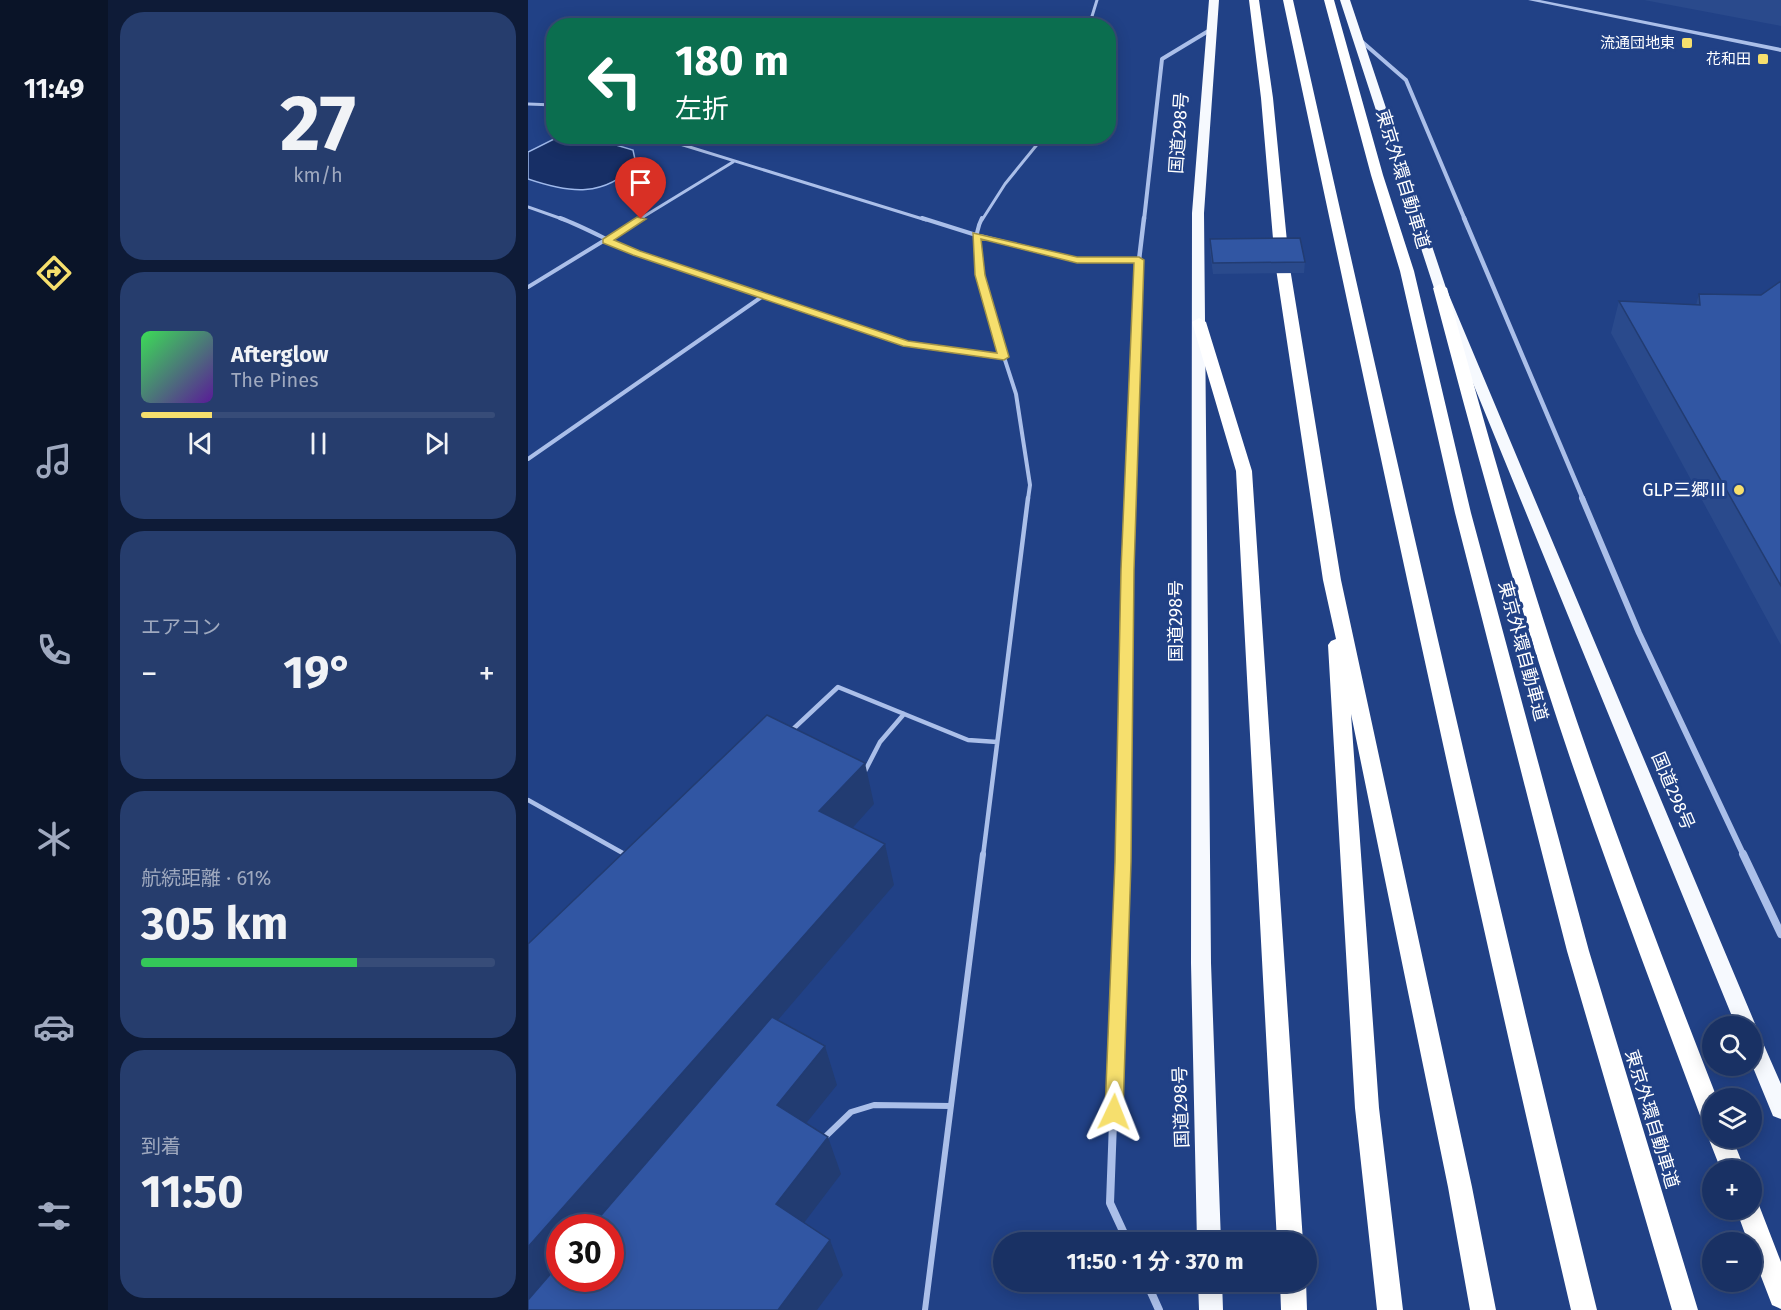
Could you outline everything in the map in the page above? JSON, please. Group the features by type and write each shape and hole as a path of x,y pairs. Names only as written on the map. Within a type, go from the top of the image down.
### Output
{"highway":[{"name":"国道298号","path":"1209,1232 1201,963 1198,213 1214,0"},
{"path":"1254,0 1267,98 1282,262 1332,580 1460,1186 1483,1310"},
{"path":"1288,0 1396,499 1525,1064 1584,1310"},
{"name":"東京外環自動車道","path":"1329,0 1377,175 1407,271 1463,513 1578,951 1685,1310"},
{"name":"国道298号","path":"1344,0 1440,288 1742,1016"},
{"path":"1440,288 1483,448 1535,620 1630,901 1702,1089"},
{"path":"1199,322 1244,471 1289,1232"},
{"path":"1332,580 1367,1108 1390,1310"},
{"path":"1762,1064 1781,1109"},
{"path":"1752,1220 1781,1296"},
{"path":"1210,1292 1210,1310"},
{"path":"1293,1292 1294,1310"}],"street":[{"path":"1531,0 1781,50"},
{"path":"1123,1232 1110,1203 1123,862 1128,559 1139,260 1162,59 1210,30"},
{"path":"1355,36 1406,80 1639,633 1781,934"},
{"path":"1151,1292 1159,1310"}],"lane":[{"path":"1091,18 1097,0"},
{"path":"528,104 546,103"},
{"path":"680,144 976,235 1077,260 1139,260"},
{"path":"925,1310 1030,485 1016,394 980,275 976,235 991,203 1038,144"},
{"path":"528,287 607,241 734,161"},
{"path":"528,207 588,228 607,241 636,253 907,344 1004,357"},
{"path":"528,459 763,296"},
{"path":"786,736 838,687 968,740 997,742"},
{"path":"858,784 880,742 904,714"},
{"path":"528,800 632,858"},
{"path":"817,1145 850,1112 874,1105 951,1106"}],"water":[{"path":"546,143 613,144 633,150 636,164 611,183 585,190 572,189 528,179 528,152"}],"building":[{"path":"1300,238 1305,262 1213,263 1210,239"},
{"name":"GLP三郷Ⅲ","path":"1781,281 1781,586 1619,301 1700,305 1699,294 1761,295"},
{"path":"767,715 865,763 819,811 885,844 557,1214 546,1214 546,1227 528,1247 528,944"},
{"path":"772,1017 825,1046 777,1105 828,1137 776,1204 830,1240 778,1310 528,1310 528,1300 546,1279 546,1292 624,1292 624,1214 602,1214"}],"place":[{"name":"流通団地東","path":"1687,43"},
{"name":"花和田","path":"1763,59"},
{"name":"GLP三郷Ⅲ","path":"1739,490"}],"route":[{"path":"641,219 607,241 636,253 907,344 1004,357 980,275 976,235 1077,260 1139,260 1127,570 1123,862 1114,1112"}]}
